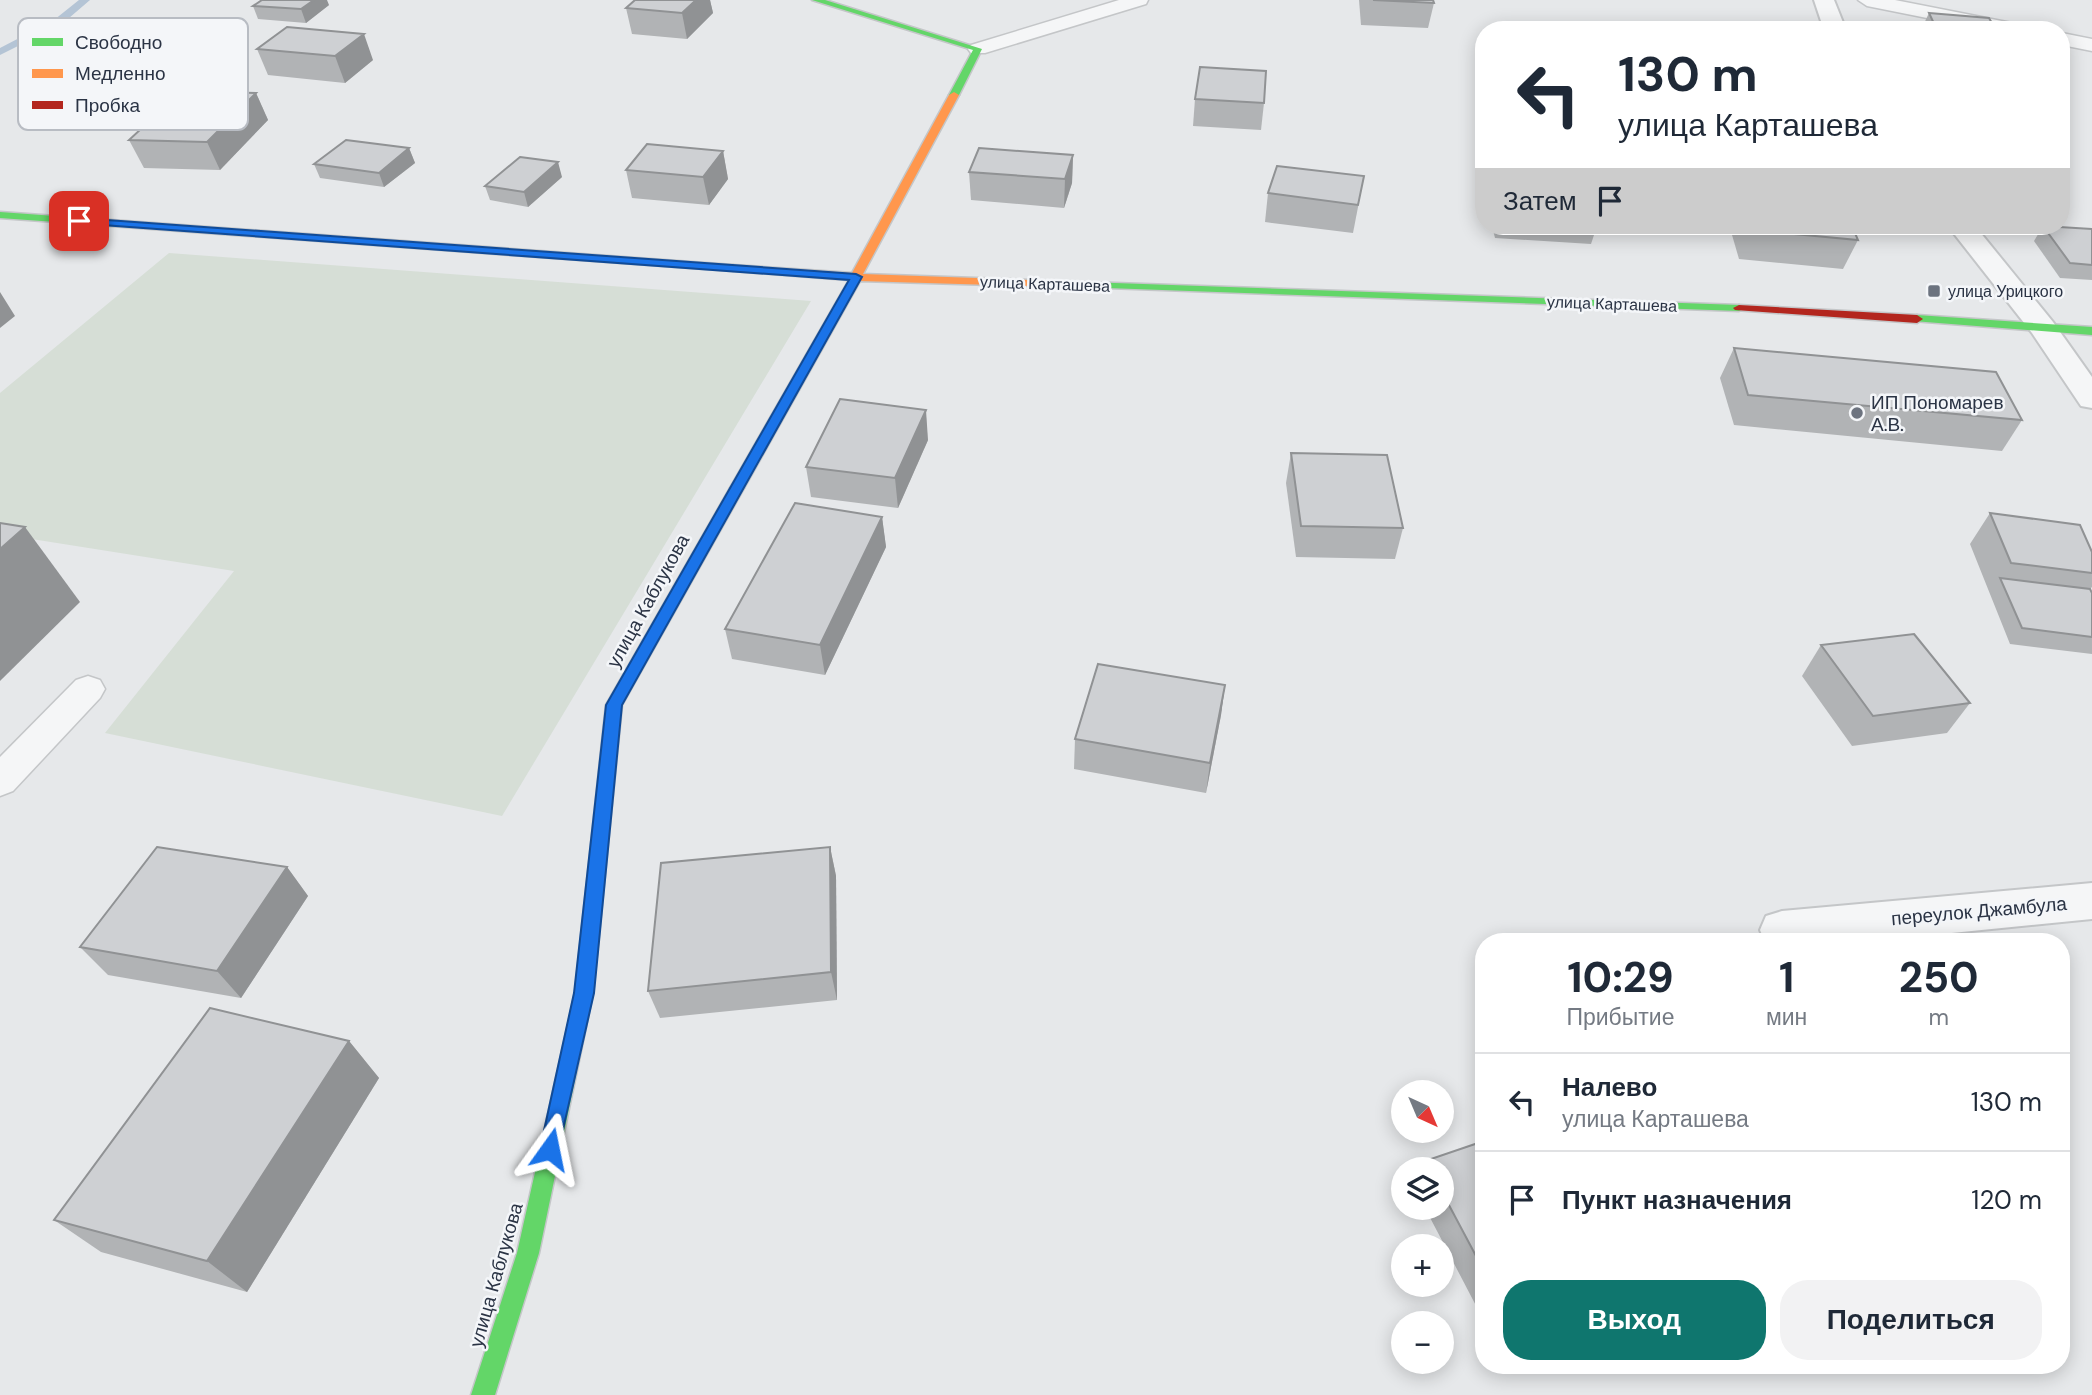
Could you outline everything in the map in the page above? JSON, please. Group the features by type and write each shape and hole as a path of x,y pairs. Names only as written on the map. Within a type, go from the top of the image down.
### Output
{"main road":[{"path":"816,0 978,49"},
{"name":"улица Каблукова","path":"483,1395 528,1253 584,993 614,705 856,277 978,49"},
{"name":"улица Карташева","path":"0,215 856,277 1777,309 2092,331"}],"street":[{"path":"1824,0 1832,21"},
{"path":"1968,235 2043,328 2092,400"},
{"name":"переулок Джамбула","path":"1782,930 2092,901"}],"lane":[{"path":"978,49 1139,0"},
{"path":"1867,0 1972,21"},
{"path":"2070,41 2092,45"},
{"path":"0,781 88,689"}],"shaded area":[{"path":"169,253 811,301 502,816 105,733 234,571 0,534 0,393"}],"building":[{"path":"262,0 314,0 301,9 253,6"},
{"path":"635,0 696,0 682,13 626,8"},
{"path":"1373,0 1433,0 1434,3"},
{"path":"1929,13 1989,18 1991,21 1933,21"},
{"path":"287,27 364,34 335,56 257,49"},
{"path":"1200,67 1266,71 1264,103 1195,99"},
{"path":"248,93 256,93 248,101"},
{"path":"140,130 219,130 207,142 129,140"},
{"path":"346,140 409,148 379,173 314,164"},
{"path":"647,144 723,151 703,177 626,170"},
{"path":"979,148 1073,155 1065,179 969,172"},
{"path":"520,157 558,162 524,192 485,186"},
{"path":"1277,166 1364,176 1358,205 1268,193"},
{"path":"2070,228 2092,229 2092,265 2070,263 2050,235 2070,235"},
{"path":"1804,235 1856,235 1858,240"},
{"path":"1734,348 1996,372 2022,420 1748,395"},
{"path":"840,399 926,410 895,478 806,467"},
{"path":"1291,453 1387,455 1403,528 1301,526"},
{"path":"795,503 882,517 820,645 725,629"},
{"path":"1990,513 2080,525 2092,552 2092,573 2011,563"},
{"path":"0,523 25,527 0,549"},
{"path":"2000,578 2090,589 2092,637 2022,628"},
{"path":"1914,634 1970,703 1873,716 1821,645"},
{"path":"1098,664 1225,685 1210,763 1075,739"},
{"path":"157,847 287,867 217,971 80,947"},
{"path":"830,847 831,972 648,991 661,863"},
{"path":"210,1008 349,1041 207,1261 54,1220"},
{"path":"1475,1144 1475,1254 1454,1215 1454,1157 1437,1157"}],"waterway":[{"path":"63,18 85,0"},
{"path":"0,52 18,43"}],"traffic: fast":[{"path":"816,0 978,49 954,95"},
{"path":"0,215 733,268"},
{"path":"1029,283 1739,308"},
{"path":"1917,319 2092,331"},
{"path":"483,1395 528,1253 584,993 614,705 737,488"}],"traffic: slow":[{"path":"737,488 856,277 954,95"},
{"path":"733,268 856,277 1029,283"}],"traffic: jam":[{"path":"1739,308 1917,319"}],"place":[{"name":"улица Урицкого","path":"1934,291"},
{"name":"ИП Пономарев А.В.","path":"1857,413"}],"route":[{"path":"79,221 856,277 614,705 584,993 550,1149"}]}
